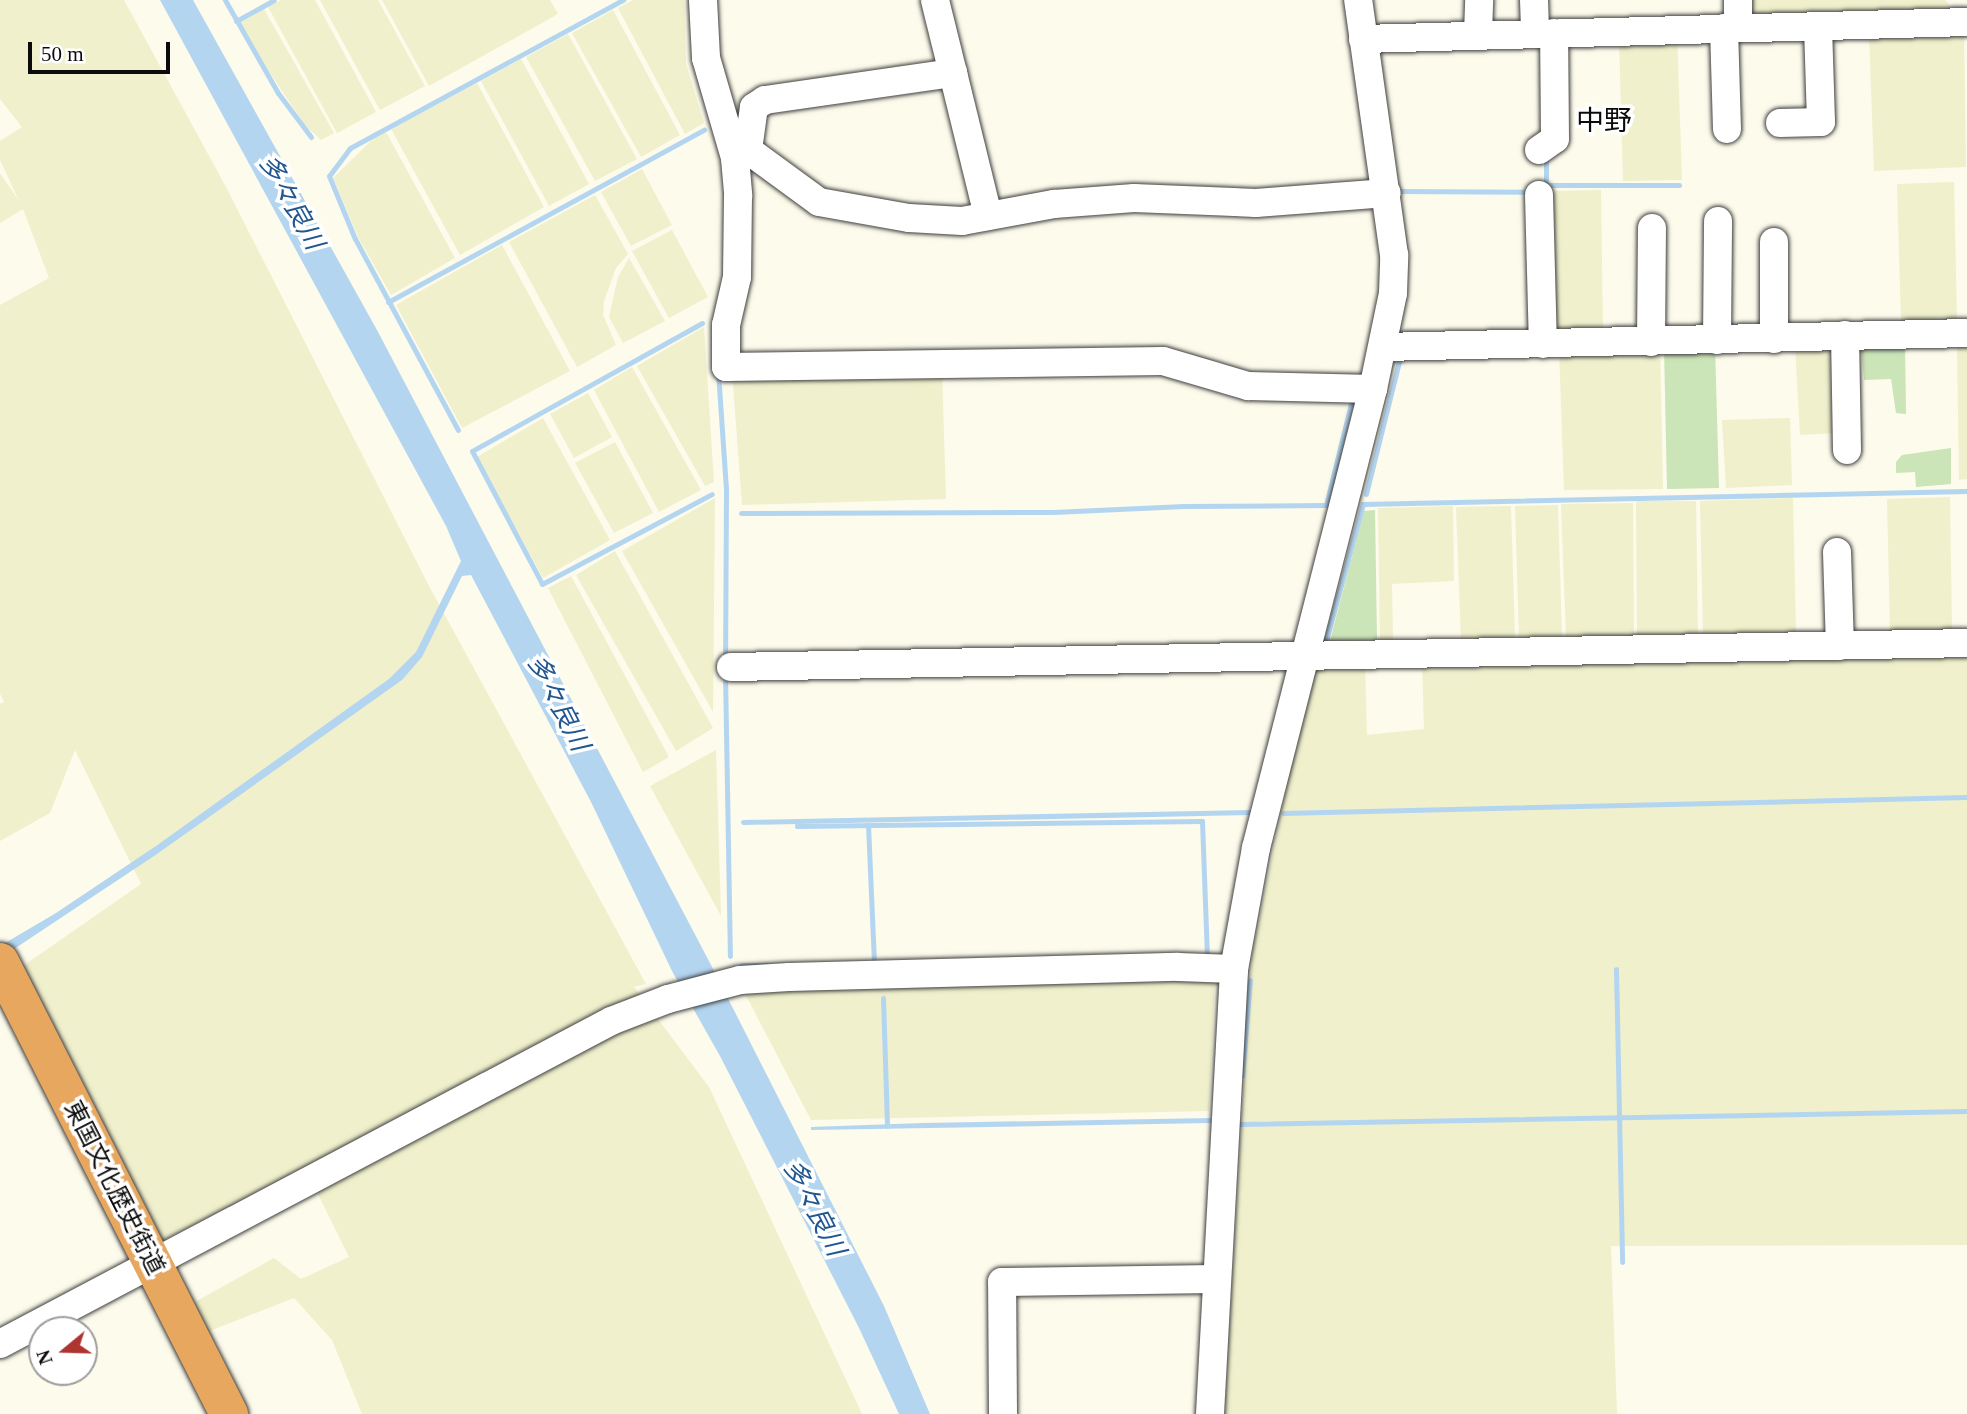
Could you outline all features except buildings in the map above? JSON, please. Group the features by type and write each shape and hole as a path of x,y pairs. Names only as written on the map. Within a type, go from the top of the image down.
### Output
{"highway":[{"name":"東国文化歴史街道","path":"1,964 229,1414"}],"street":[{"path":"703,0 706,58 741,154 819,202 909,218 962,221 1054,204 1134,198 1256,203 1387,193"},
{"path":"935,0 988,216"},
{"path":"1210,1414 1234,969 1256,848 1373,389 1393,293 1394,255 1387,193 1358,0"},
{"path":"1478,34 1479,0"},
{"path":"1534,0 1545,34 1555,139 1539,150"},
{"path":"1727,129 1731,28 1738,0"},
{"path":"1958,0 1967,12"},
{"path":"1363,39 1967,22"},
{"path":"1780,123 1821,122 1818,26"},
{"path":"953,73 765,100 754,107 741,154 737,277 726,325 726,367 1163,361 1248,386 1373,389"},
{"path":"1539,195 1543,344"},
{"path":"1717,340 1718,221"},
{"path":"1651,342 1652,228"},
{"path":"1774,242 1774,338"},
{"path":"1383,347 1967,333"},
{"path":"1845,335 1847,450"},
{"path":"1837,552 1840,646"},
{"path":"730,667 1967,643"},
{"path":"0,1344 611,1021 668,999 723,984 789,977 1178,967 1234,969"},
{"path":"1003,1414 1002,1282 1217,1279"}],"green space":[{"path":"0,0 124,0 226,187 429,586 646,984 634,987 709,1087 862,1414 362,1414 332,1340 294,1298 207,1332 186,1307 274,1258 301,1279 349,1257 306,1170 159,1242 23,966 141,884 75,750 50,813 0,841 0,704 4,702 0,694 0,305 49,278 23,209 0,223 0,173 19,201 0,160 0,141 22,127 0,99"},
{"path":"281,0 315,0 376,112 337,133 268,7"},
{"path":"320,0 378,0 425,86 380,110"},
{"path":"382,0 550,0 558,14 429,86"},
{"path":"633,0 684,0 686,64 704,123 685,134 618,8"},
{"path":"1744,0 1945,0 1956,14 1744,21"},
{"path":"264,9 334,133 321,140 305,125 240,22"},
{"path":"613,10 680,135 641,157 572,33"},
{"path":"1964,31 1966,167 1874,171 1869,34"},
{"path":"1677,33 1682,180 1623,181 1619,36"},
{"path":"568,34 637,159 595,181 526,57"},
{"path":"521,59 589,184 549,206 481,81"},
{"path":"477,83 544,207 460,255 391,129"},
{"path":"386,132 455,258 391,295 358,237 333,178 373,139"},
{"path":"642,169 672,225 631,246 601,192"},
{"path":"1954,182 1957,321 1901,321 1897,184"},
{"path":"1601,190 1603,335 1552,335 1551,191"},
{"path":"595,195 628,254 616,268 604,301 603,315 616,345 577,367 509,242"},
{"path":"672,230 708,297 669,318 632,251"},
{"path":"502,245 570,371 462,428 396,305"},
{"path":"629,258 665,321 623,343 609,317 618,277"},
{"path":"704,327 714,482 705,486 637,366"},
{"path":"1852,342 1855,432 1800,435 1795,344"},
{"path":"1967,344 1967,479 1959,480 1957,345"},
{"path":"1715,345 1719,488 1667,489 1664,347"},
{"path":"1861,345 1905,345 1906,414 1896,413 1891,379 1864,380"},
{"path":"1660,346 1663,489 1564,490 1559,348"},
{"path":"632,367 701,490 659,512 594,390"},
{"path":"942,370 946,499 742,505 732,371"},
{"path":"588,393 612,437 574,458 550,414"},
{"path":"543,418 610,540 543,578 477,457"},
{"path":"1790,418 1792,485 1726,488 1722,420"},
{"path":"615,442 653,513 614,533 575,463"},
{"path":"1951,448 1951,484 1916,487 1915,472 1896,473 1896,462 1902,455"},
{"path":"1950,497 1952,631 1890,632 1887,499"},
{"path":"715,498 713,712 622,551"},
{"path":"1793,498 1796,632 1703,635 1700,501"},
{"path":"1636,501 1696,501 1698,636 1637,636"},
{"path":"1633,503 1634,637 1566,638 1561,504"},
{"path":"1558,505 1562,637 1519,639 1515,506"},
{"path":"1453,506 1454,581 1392,584 1393,641 1380,641 1378,508"},
{"path":"1511,506 1515,639 1461,640 1456,507"},
{"path":"1375,510 1377,640 1330,641 1364,511"},
{"path":"615,551 713,728 676,751 576,575"},
{"path":"571,576 669,757 643,772 548,588"},
{"path":"1967,650 1967,1245 1611,1246 1617,1414 1224,1414 1252,955 1312,662 1365,662 1367,735 1424,729 1422,661"},
{"path":"716,750 721,916 650,786"},
{"path":"1126,975 1215,981 1209,1111 811,1120 741,986"}],"water":[{"name":"多々良川","path":"160,0 193,0 377,330 710,963 884,1306 930,1414 899,1414 859,1328 720,1056 673,973 591,802 471,575 462,576 422,657 402,680 157,854 8,953 0,946 56,913 156,846 389,679 416,652 461,561 446,526"},
{"path":"1211,1118 1211,1123 811,1130 811,1127 923,1123"}],"waterway":[{"path":"225,0 278,93 311,137"},
{"path":"236,21 274,0"},
{"path":"458,430 355,239 329,176 350,148 623,0"},
{"path":"388,302 704,130"},
{"path":"1543,187 1546,185 1546,156"},
{"path":"1546,185 1679,185"},
{"path":"1401,191 1531,192"},
{"path":"702,323 472,451 542,584 712,494"},
{"path":"1366,494 1400,358"},
{"path":"718,372 726,488 725,659"},
{"path":"741,513 1053,512 1184,506 1326,505 1352,399"},
{"path":"1326,641 1363,504 1967,491"},
{"path":"725,673 730,956"},
{"path":"1283,813 1967,797"},
{"path":"743,822 1251,812"},
{"path":"798,821 797,826 1202,821 1207,957"},
{"path":"868,825 874,965"},
{"path":"742,965 766,965"},
{"path":"1616,969 1622,1262"},
{"path":"1242,1076 1250,980"},
{"path":"883,998 887,1126"},
{"path":"1239,1124 1967,1111"}],"district":[{"name":"中野","path":"1604,121"}]}
